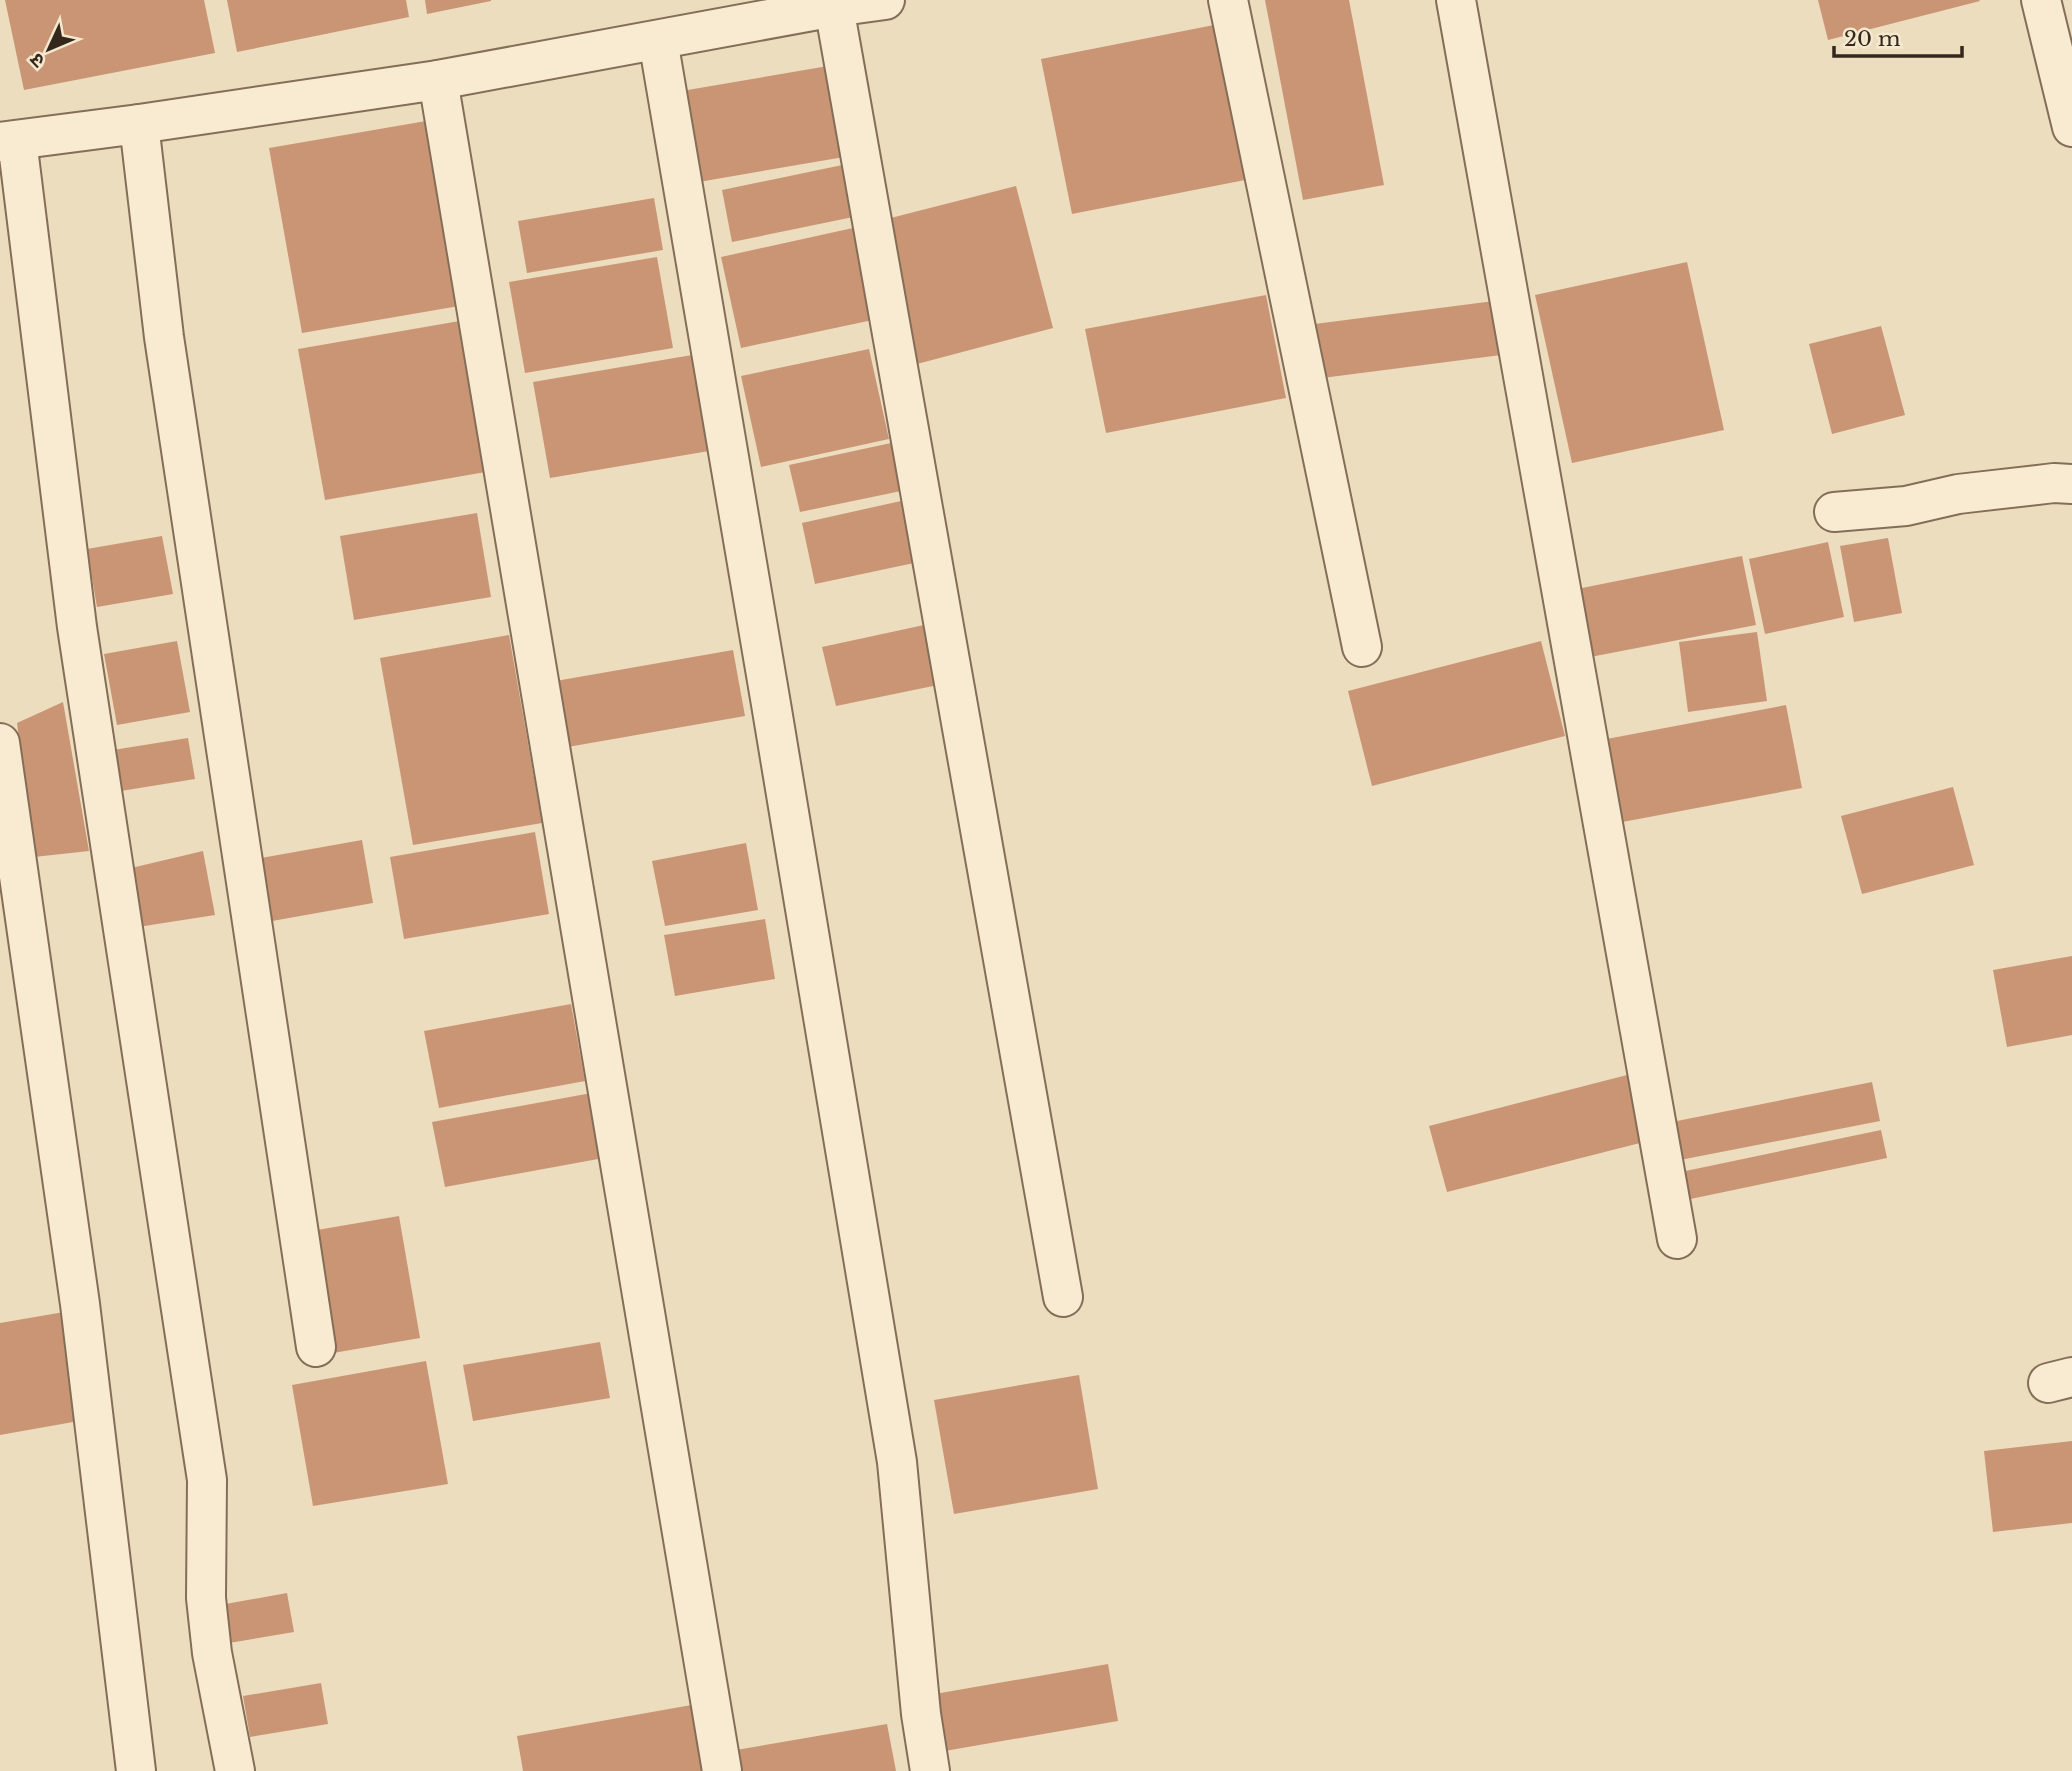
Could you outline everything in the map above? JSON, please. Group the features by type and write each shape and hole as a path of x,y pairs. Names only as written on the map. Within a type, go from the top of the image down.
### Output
{"lane":[{"path":"234,1771 212,1653 206,1598 207,1480 77,627 8,141 438,80 885,0"},
{"path":"1228,0 1362,647"},
{"path":"1455,0 1676,1239"},
{"path":"2041,0 2072,127"},
{"path":"834,7 1063,1297"},
{"path":"658,40 765,663 897,1462 921,1714 930,1771"},
{"path":"438,80 722,1771"},
{"path":"139,124 164,337 316,1347"},
{"path":"1834,512 1906,506 1958,494 2053,483 2072,484"},
{"path":"0,743 80,1304 136,1771"}],"building":[{"path":"5,0 204,0 215,53 24,90"},
{"path":"227,0 406,0 409,17 237,52"},
{"path":"425,0 491,0 491,1 427,14"},
{"path":"1265,0 1349,0 1384,185 1303,200"},
{"path":"1818,0 1979,0 1980,1 1828,40"},
{"path":"1214,25 1245,180 1072,214 1041,59"},
{"path":"828,66 844,157 693,183 676,92"},
{"path":"426,121 459,306 302,333 269,148"},
{"path":"852,163 863,215 732,242 722,190"},
{"path":"1016,186 1053,328 917,364 879,221"},
{"path":"654,198 663,250 527,273 518,221"},
{"path":"862,226 882,318 741,348 721,257"},
{"path":"657,257 673,348 525,373 509,282"},
{"path":"1687,262 1724,430 1572,463 1535,295"},
{"path":"1266,295 1286,398 1106,433 1085,329"},
{"path":"1494,301 1501,355 1307,380 1299,326"},
{"path":"471,319 497,470 325,500 298,349"},
{"path":"1881,326 1905,415 1832,434 1809,344"},
{"path":"869,349 889,439 761,467 741,376"},
{"path":"692,355 709,451 550,478 533,382"},
{"path":"891,443 901,491 800,512 789,465"},
{"path":"901,501 914,563 815,584 802,523"},
{"path":"477,513 491,597 354,620 340,536"},
{"path":"162,536 173,594 97,607 87,549"},
{"path":"1888,538 1902,613 1854,622 1840,546"},
{"path":"1828,542 1844,617 1765,634 1749,559"},
{"path":"1742,556 1756,625 1580,659 1567,591"},
{"path":"924,625 938,685 836,706 822,647"},
{"path":"1757,632 1767,701 1688,712 1679,642"},
{"path":"509,635 542,823 413,845 380,658"},
{"path":"177,641 190,712 117,725 104,654"},
{"path":"1541,641 1565,736 1372,786 1348,691"},
{"path":"733,650 745,716 562,748 550,682"},
{"path":"63,702 89,851 34,857 17,723"},
{"path":"1786,705 1802,788 1612,824 1596,741"},
{"path":"188,738 195,779 121,791 113,750"},
{"path":"1953,787 1974,865 1862,894 1841,816"},
{"path":"535,832 549,914 404,939 390,857"},
{"path":"362,840 373,903 261,923 250,860"},
{"path":"746,843 758,910 665,926 652,861"},
{"path":"203,851 215,915 138,927 127,869"},
{"path":"765,919 775,979 675,996 664,935"},
{"path":"2072,956 2072,1035 2007,1047 1993,970"},
{"path":"571,1004 585,1081 439,1108 424,1031"},
{"path":"1627,1075 1644,1142 1447,1192 1429,1126"},
{"path":"1872,1082 1880,1121 1680,1160 1672,1122"},
{"path":"597,1092 609,1157 445,1187 432,1122"},
{"path":"1881,1130 1887,1158 1681,1201 1676,1173"},
{"path":"399,1216 420,1338 333,1353 311,1231"},
{"path":"70,1311 90,1419 0,1435 0,1323"},
{"path":"600,1342 610,1398 473,1421 463,1365"},
{"path":"426,1361 448,1484 313,1506 292,1385"},
{"path":"1079,1375 1098,1489 954,1514 934,1400"},
{"path":"2072,1441 2072,1523 1993,1532 1984,1451"},
{"path":"287,1593 294,1632 217,1645 209,1607"},
{"path":"1108,1664 1118,1721 939,1752 929,1695"},
{"path":"321,1683 328,1724 250,1737 243,1696"},
{"path":"697,1704 709,1771 523,1771 517,1736"},
{"path":"887,1724 896,1771 740,1771 736,1750"}]}
